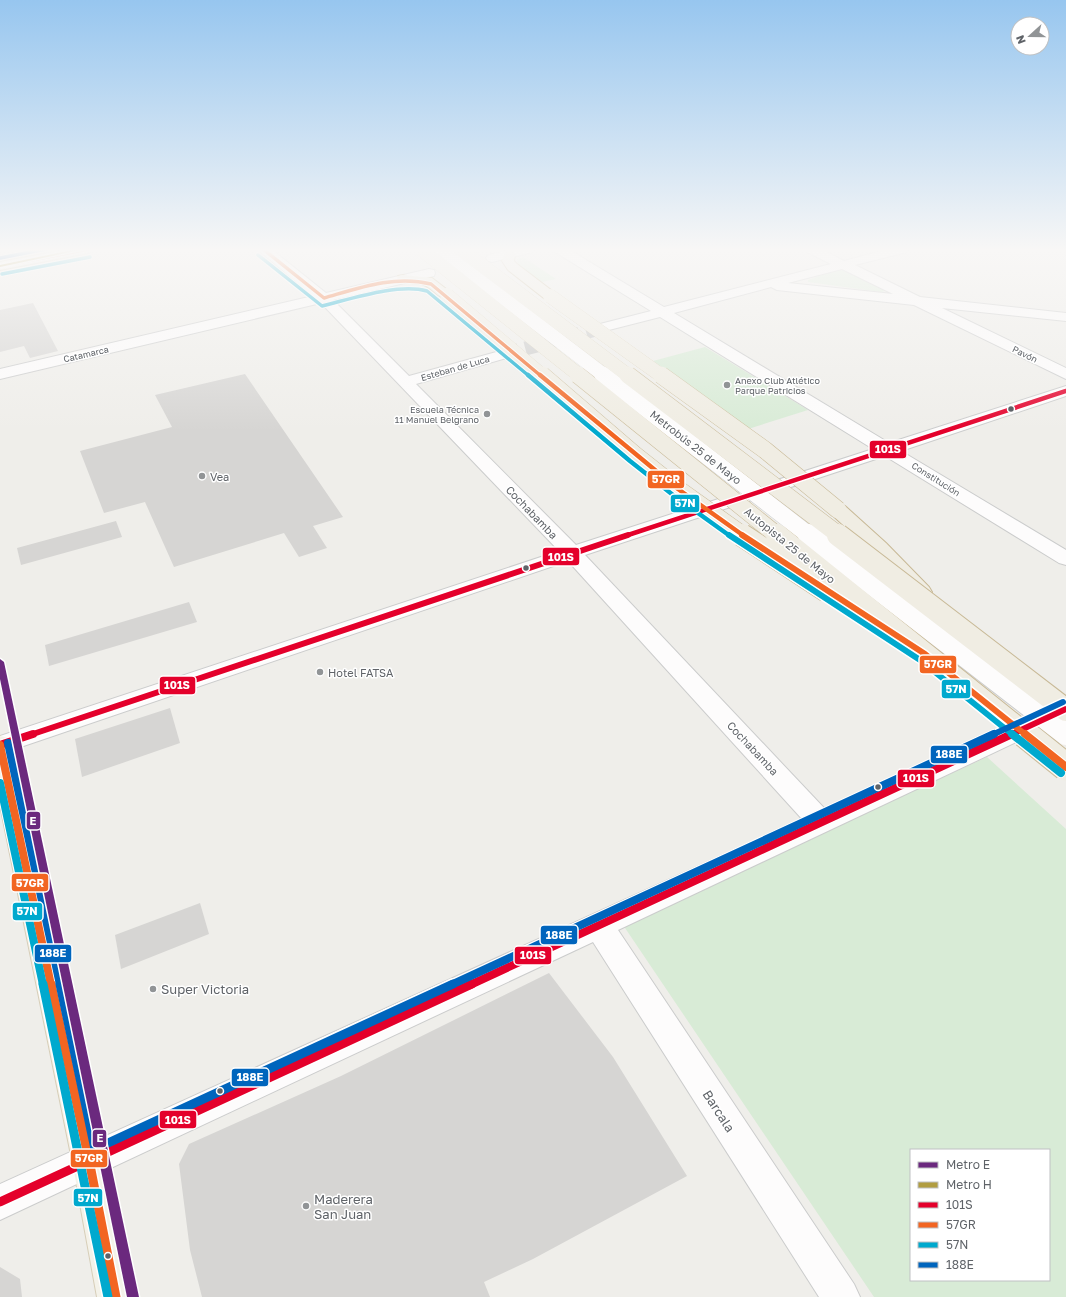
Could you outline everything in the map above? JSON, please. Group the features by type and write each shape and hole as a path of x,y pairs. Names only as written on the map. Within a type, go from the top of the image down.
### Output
{"highway":[{"path":"464,310 634,455 678,489 757,545 925,654"},
{"name":"Autopista 25 de Mayo","path":"496,310 1066,767"},
{"path":"541,310 798,503 1066,710"},
{"path":"569,310 765,450 838,510 874,543 952,622"}],"main road":[{"path":"0,745 90,1160 116,1297"}],"street":[{"name":"Catamarca","path":"0,374 275,310"},
{"name":"Cochabamba","path":"335,310 572,552 821,822"},
{"name":"Metrobús 25 de Mayo","path":"518,310 1066,734"},
{"name":"Constitución","path":"658,310 1066,559"},
{"path":"605,327 671,310"},
{"name":"Pavón","path":"935,310 1066,374"},
{"path":"993,310 1066,317"},
{"name":"Esteban de Luca","path":"405,382 506,354"},
{"path":"0,745 572,552 1066,391"},
{"path":"0,1202 1066,710"},
{"name":"Barcala","path":"598,926 841,1297"}],"green space":[{"name":"Anexo Club Atlético Parque Patricios","path":"705,347 808,410 745,430 653,361"},
{"path":"987,757 1066,829 1066,1297 874,1297 623,925"}],"building":[{"path":"0,310 36,310 58,351 30,358 24,346 0,352"},
{"name":"Vea","path":"245,374 343,517 313,526 327,548 299,557 284,533 174,567 145,502 104,513 80,451 172,427 155,395"},
{"path":"116,521 122,537 21,565 17,548"},
{"path":"189,602 197,622 49,666 45,645"},
{"path":"170,708 180,743 82,777 75,739"},
{"path":"200,903 209,934 121,969 115,935"},
{"path":"549,973 613,1057 687,1176 533,1259 484,1282 490,1297 202,1297 190,1250 179,1164 189,1144 341,1076"},
{"path":"0,1267 20,1279 22,1297 0,1297"}],"tunnel":[{"path":"505,354 605,327"}],"metro line":[{"name":"E","path":"0,662 133,1297"}],"transit line":[{"name":"57N","path":"449,310 630,461 673,495 753,552 920,660 1061,773"},
{"name":"57GR","path":"461,310 635,455 678,489 757,545 925,654 1066,767"},
{"name":"101S","path":"0,745 572,553 1066,391"},
{"name":"188E","path":"8,743 95,1149 1063,702"},
{"name":"101S","path":"0,1202 1066,709"},
{"name":"57GR","path":"0,745 89,1160 116,1297"},
{"name":"57N","path":"0,783 81,1162 108,1297"}],"place":[{"name":"Anexo Club Atlético Parque Patricios","path":"727,385"},
{"name":"Escuela Técnica 11 Manuel Belgrano","path":"487,414"},
{"name":"Vea","path":"202,476"},
{"name":"Hotel FATSA","path":"320,672"},
{"name":"Super Victoria","path":"153,989"},
{"name":"Maderera San Juan","path":"306,1206"}]}
